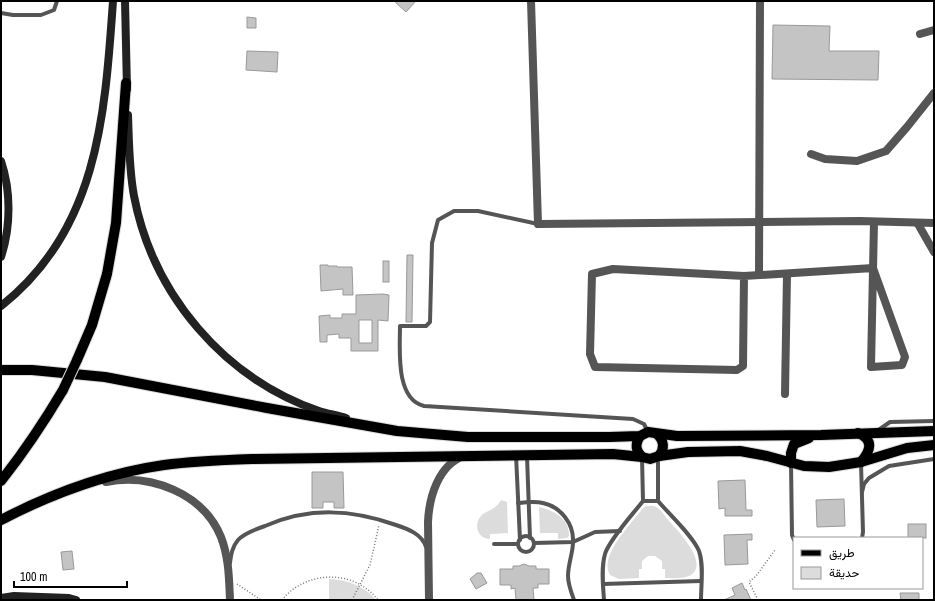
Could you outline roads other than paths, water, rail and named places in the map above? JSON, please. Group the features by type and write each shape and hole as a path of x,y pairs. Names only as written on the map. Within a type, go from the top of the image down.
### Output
{"main road":[{"path":"1,481 40,429 63,390 92,325 107,274 115,230 126,83"},
{"path":"1,370 32,370 105,377 397,431 468,437 610,438 648,434 677,436 820,435 934,431"},
{"path":"858,433 864,435 868,439 869,443 869,451 861,462"},
{"path":"648,434 662,440 663,445 661,453 658,456"},
{"path":"642,457 638,453 636,444 648,434"},
{"path":"791,463 791,453 794,444 820,435"},
{"path":"1,520 78,487 127,472 163,465 199,461 527,454 613,454 650,459 658,456 688,452 740,451 767,456 791,463 829,467 861,462 907,448 934,445"}],"street":[{"path":"1,306 23,288 50,255 72,218 80,198 92,160 105,99 113,1"},
{"path":"125,1 126,83 130,167 134,196 141,224 150,253 163,280 180,306 202,333 225,357 255,379 286,396 319,411 397,431"},
{"path":"531,1 538,224 760,222 934,223"},
{"path":"760,1 760,275"},
{"path":"920,34 934,30"},
{"path":"811,154 825,159 857,161 886,151 934,93"},
{"path":"1,160 5,173 8,200 8,229 1,257"},
{"path":"873,268 905,357 902,365 871,367 873,268 874,222"},
{"path":"918,224 934,252"},
{"path":"744,276 743,366 737,370 595,367 590,354 592,274 613,269 744,276 873,268"},
{"path":"785,394 787,274"},
{"path":"429,600 428,510 439,480 450,464 457,459 468,455"},
{"path":"78,487 114,480 150,482 167,487 182,494 196,504 214,523 225,550 229,569 230,600"},
{"path":"1,598 14,596 69,598 76,600"}],"lane":[{"path":"1,13 13,15 41,15 54,10 56,1"},
{"path":"538,224 478,212 454,211 438,220 432,244 430,322 426,326 400,326 400,368 409,396 414,402 424,406 640,421 644,424 648,434"},
{"path":"875,432 890,422 934,421"},
{"path":"527,454 530,538"},
{"path":"516,455 519,542 521,550 526,552 531,549 534,543"},
{"path":"658,456 658,501 696,545 700,557 701,599"},
{"path":"604,599 603,567 605,554 608,547 643,501 642,457"},
{"path":"862,492 864,484 869,478 889,466 934,459"},
{"path":"861,462 864,532 862,537"},
{"path":"791,463 793,538"},
{"path":"643,501 658,501"},
{"path":"518,503 529,502 549,505 562,513 567,519 573,534 568,581 574,600"},
{"path":"229,569 232,551 238,540 249,533 274,522 315,512 357,514 401,527 419,535 426,545 428,555"},
{"path":"534,543 573,542 596,532 620,531"},
{"path":"494,544 519,542 525,536 530,538 534,543"},
{"path":"603,584 701,581"}]}
